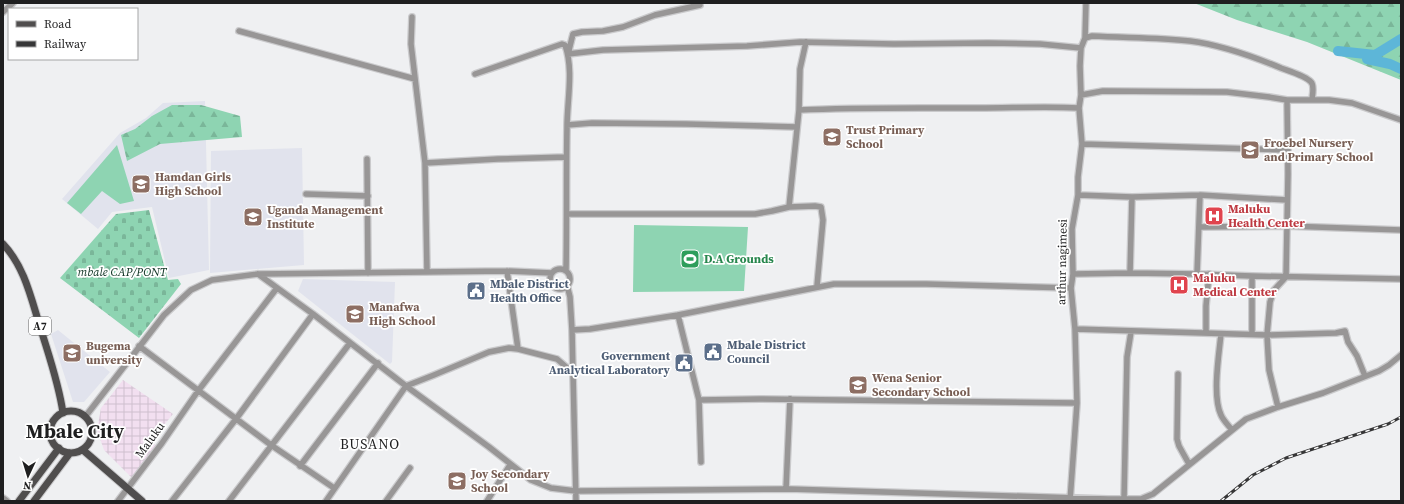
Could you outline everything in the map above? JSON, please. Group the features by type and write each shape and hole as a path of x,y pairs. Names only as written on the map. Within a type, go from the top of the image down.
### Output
{"main road":[{"name":"A7","path":"3,244 15,259 28,288 53,367 63,413"},
{"path":"73,411 80,413 86,417 92,426 92,433 88,445 82,450 70,453 59,448 52,440 50,433 54,421 63,413 73,411"},
{"path":"19,501 59,448"},
{"path":"82,450 142,501"},
{"path":"34,501 70,453"}],"street":[{"path":"3,12 13,3"},
{"path":"568,54 603,50 747,46 806,42 894,44 1040,44 1081,48 1085,38 1086,3"},
{"path":"568,54 573,34 623,27 655,15 700,5"},
{"path":"412,17 411,44 425,163 428,272"},
{"path":"239,31 415,79"},
{"path":"1085,38 1092,36 1190,41 1224,48 1258,58 1311,82 1313,85 1312,100"},
{"path":"789,206 799,110 800,69 806,42"},
{"path":"475,74 562,44 565,45 568,54 569,72 566,157 566,271"},
{"name":"arthur nagimesi","path":"1070,500 1077,403 1076,329 1071,288 1073,274 1072,229 1078,195 1078,177 1082,144 1079,108 1081,95 1081,48"},
{"path":"1081,95 1103,91 1227,92 1287,100 1329,100 1352,103 1401,120"},
{"path":"1278,407 1269,370 1267,335 1270,302 1274,290 1286,277 1288,150 1287,100"},
{"path":"799,110 843,108 1079,108"},
{"path":"567,125 592,123 686,124 797,128"},
{"path":"1082,144 1288,150"},
{"path":"425,163 566,157"},
{"path":"367,159 368,273"},
{"path":"306,194 368,196"},
{"path":"1078,195 1132,197 1200,195 1287,200"},
{"path":"1197,274 1200,195"},
{"path":"1130,273 1132,197"},
{"path":"567,214 755,214 789,206 820,206 822,209 823,220 817,286"},
{"path":"1199,227 1287,226 1401,230"},
{"path":"86,417 139,346 175,304 197,286 212,280 258,274 507,271 552,273 560,269 566,271 570,276 567,285 570,297 572,330 576,501"},
{"path":"507,271 518,349"},
{"path":"552,273 551,279 553,285 558,288 565,287 567,285"},
{"path":"258,274 489,447 510,465 531,480 560,490 786,489 1070,500 1147,498 1232,430 1253,416 1365,376 1389,365 1401,355"},
{"path":"1073,274 1209,274 1401,279"},
{"path":"1206,333 1206,306 1209,274"},
{"path":"1252,276 1252,334"},
{"path":"572,330 590,329 678,315 817,286 850,283 1071,288"},
{"name":"Maluku","path":"118,501 162,443 198,391 277,288"},
{"path":"172,501 236,419 313,314"},
{"path":"678,315 699,400 701,462"},
{"path":"1076,329 1131,332 1267,335 1345,332 1348,342 1357,356 1365,376"},
{"path":"1124,499 1127,357 1131,332"},
{"path":"1221,334 1218,397 1221,415 1232,430"},
{"path":"228,501 350,343"},
{"path":"139,346 271,445 334,488"},
{"path":"326,501 406,386 489,352 504,349 518,349 557,359 572,372"},
{"path":"300,466 378,363"},
{"path":"1178,374 1177,439 1179,446 1189,464"},
{"path":"699,400 790,399 1077,403"},
{"path":"786,489 790,399"},
{"path":"487,501 510,465"},
{"path":"386,501 410,468"},
{"path":"3,498 8,501"}],"shaded area":[{"name":"Hamdan Girls High School","path":"205,101 209,270 169,278 152,207 112,212 98,229 62,199 120,133 146,118 163,103"},
{"path":"302,148 304,265 210,273 211,151"},
{"path":"303,279 395,282 392,362 390,364 298,291"},
{"name":"Bugema university","path":"58,330 110,372 84,402 73,402 51,334"},
{"path":"123,380 173,414 151,441 158,448 132,478 104,450 97,430 101,408"}],"green space":[{"path":"1194,3 1401,3 1401,80 1307,42 1237,20"},
{"path":"172,105 201,105 240,116 242,137 160,144 127,161 121,135 135,129 152,116"},
{"path":"117,145 134,201 120,204 102,191 81,214 67,203"},
{"name":"mbale CAP/PONT","path":"149,210 168,280 178,279 181,284 139,338 60,278 116,214"},
{"name":"D.A Grounds","path":"634,225 748,227 744,291 633,292"}],"waterway":[{"path":"1338,51 1375,55 1401,39"},
{"path":"1367,59 1390,64 1401,69"}],"railway":[{"path":"1221,501 1253,475 1286,458 1388,424 1401,417"}],"place":[{"name":"Trust Primary School","path":"832,137"},
{"name":"Froebel Nursery and Primary School","path":"1250,150"},
{"name":"Hamdan Girls High School","path":"141,184"},
{"name":"Maluku Health Center","path":"1214,216"},
{"name":"Uganda Management Institute","path":"253,217"},
{"name":"D.A Grounds","path":"690,259"},
{"name":"Maluku Medical Center","path":"1179,285"},
{"name":"Mbale District Health Office","path":"476,291"},
{"name":"Manafwa High School","path":"355,314"},
{"name":"Mbale District Council","path":"713,352"},
{"name":"Bugema university","path":"72,353"},
{"name":"Government Analytical Laboratory","path":"684,363"},
{"name":"Wena Senior Secondary School","path":"858,385"},
{"name":"Joy Secondary School","path":"457,481"}],"district":[{"name":"Mbale City","path":"75,431"},
{"name":"BUSANO","path":"370,444"}]}
